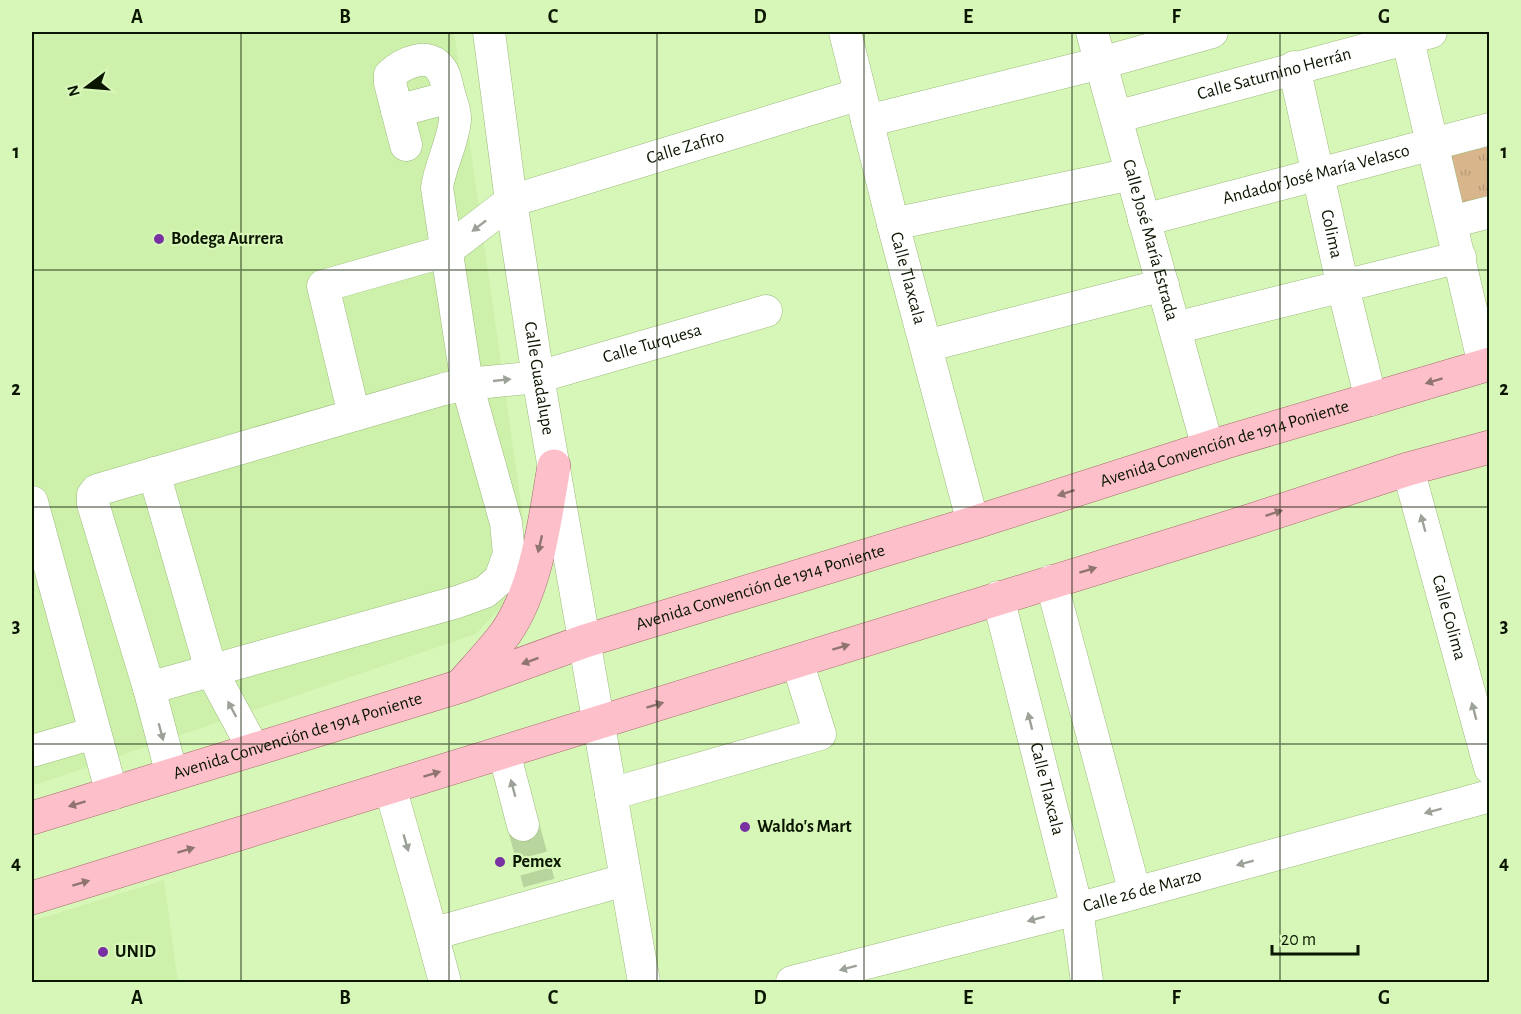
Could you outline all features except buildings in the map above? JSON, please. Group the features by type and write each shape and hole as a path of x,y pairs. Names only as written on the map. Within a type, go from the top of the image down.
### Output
{"main road":[{"name":"Avenida Convención de 1914 Poniente","path":"32,818 253,748 461,686 585,641 973,523 1208,448 1487,365"},
{"path":"32,898 998,597 1260,518 1408,469 1490,447"},
{"path":"461,686 506,633 532,577 543,533 554,466"}],"street":[{"name":"Calle Guadalupe","path":"489,32 511,201 538,377 625,880 636,981"},
{"name":"Calle Tlaxcala","path":"845,32 893,224 973,523"},
{"name":"Calle José María Estrada","path":"1092,32 1208,448"},
{"name":"Calle Zafiro","path":"511,201 864,107 1101,63 1212,32"},
{"path":"1415,33 1433,144 1487,365"},
{"name":"Calle Saturnino Herrán","path":"1116,117 1415,33"},
{"path":"172,775 150,688 458,602 485,591 500,579 509,554 506,523 467,384 437,188 439,171 455,118 443,71 435,62 424,60 411,62 390,75 406,145"},
{"name":"Colima","path":"1294,67 1343,287 1371,400"},
{"path":"397,111 450,97"},
{"name":"Andador José María Velasco","path":"1144,220 1490,129"},
{"path":"893,224 1132,174"},
{"path":"354,415 323,286 446,251 511,201"},
{"path":"1451,222 1490,212"},
{"path":"1174,328 1460,257"},
{"path":"926,346 1162,285"},
{"name":"Calle Turquesa","path":"150,688 93,504 93,495 97,490 444,388 538,377 766,311"},
{"name":"Calle Colima","path":"1408,469 1490,768"},
{"path":"154,473 211,670 253,748"},
{"path":"32,510 112,794"},
{"path":"1051,581 1135,893"},
{"name":"Calle Tlaxcala","path":"998,597 1077,909 1087,982"},
{"path":"611,794 820,734 797,661"},
{"path":"32,751 94,733"},
{"path":"504,752 523,825"},
{"path":"390,787 445,982"},
{"name":"Calle 26 de Marzo","path":"792,982 1077,909 1490,796"},
{"path":"432,934 542,893 625,880"}],"shaded area":[{"path":"32,32 454,32 523,518 515,592 476,634 32,786"},
{"name":"UNID","path":"164,880 178,982 32,982 32,921"}],"green space":[{"path":"1489,133 1489,208 1454,218 1436,146"}],"tunnel":[{"path":"523,825 539,883"}],"place":[{"name":"Bodega Aurrera","path":"159,239"},
{"name":"Waldo's Mart","path":"745,827"},
{"name":"Pemex","path":"500,862"},
{"name":"UNID","path":"103,952"}]}
